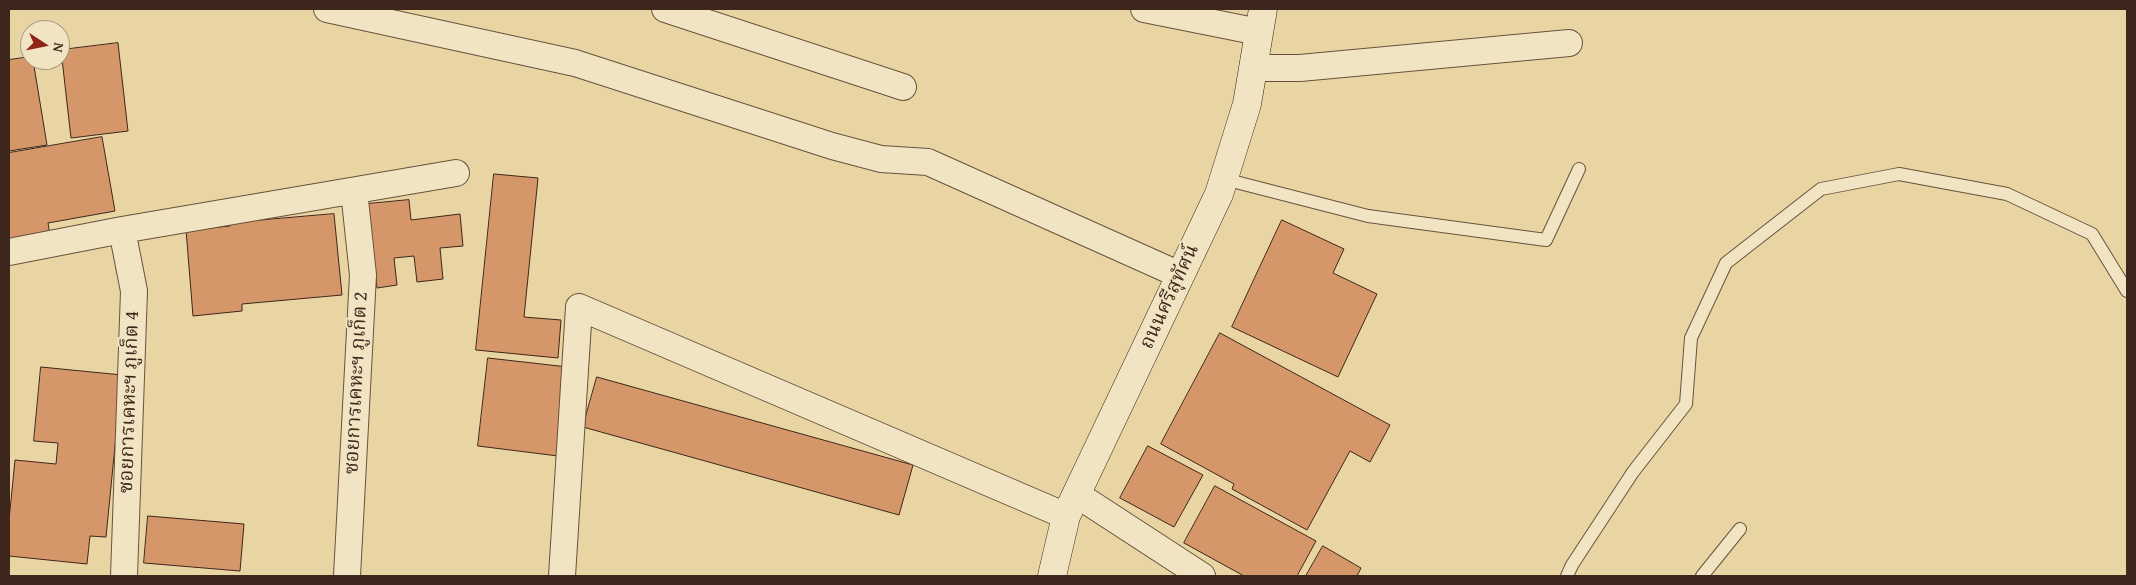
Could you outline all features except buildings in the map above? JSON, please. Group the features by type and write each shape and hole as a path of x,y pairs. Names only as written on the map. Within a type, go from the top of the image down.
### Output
{"street":[{"path":"327,9 575,63 832,146 881,158 928,162 1180,275"},
{"path":"665,9 903,86"},
{"path":"1144,9 1261,20"},
{"name":"ถนนศรีสุทัศน์","path":"1052,576 1071,505 1219,194 1247,104 1261,20"},
{"path":"1253,68 1300,68 1569,43"},
{"path":"9,252 122,230 456,173"},
{"name":"ซอยการเคหะฯ ภูเก็ต 2","path":"347,576 363,275 354,190"},
{"name":"ซอยการเคหะฯ ภูเก็ต 4","path":"122,230 134,292 124,576"},
{"path":"562,576 579,307 1071,505 1202,576"}],"lane":[{"path":"1224,179 1368,216 1546,240 1579,169"},
{"path":"1567,576 1572,565 1633,472 1686,404 1691,338 1726,263 1822,189 1899,174 2007,194 2092,234 2127,291"},
{"path":"1702,576 1740,529"}]}
